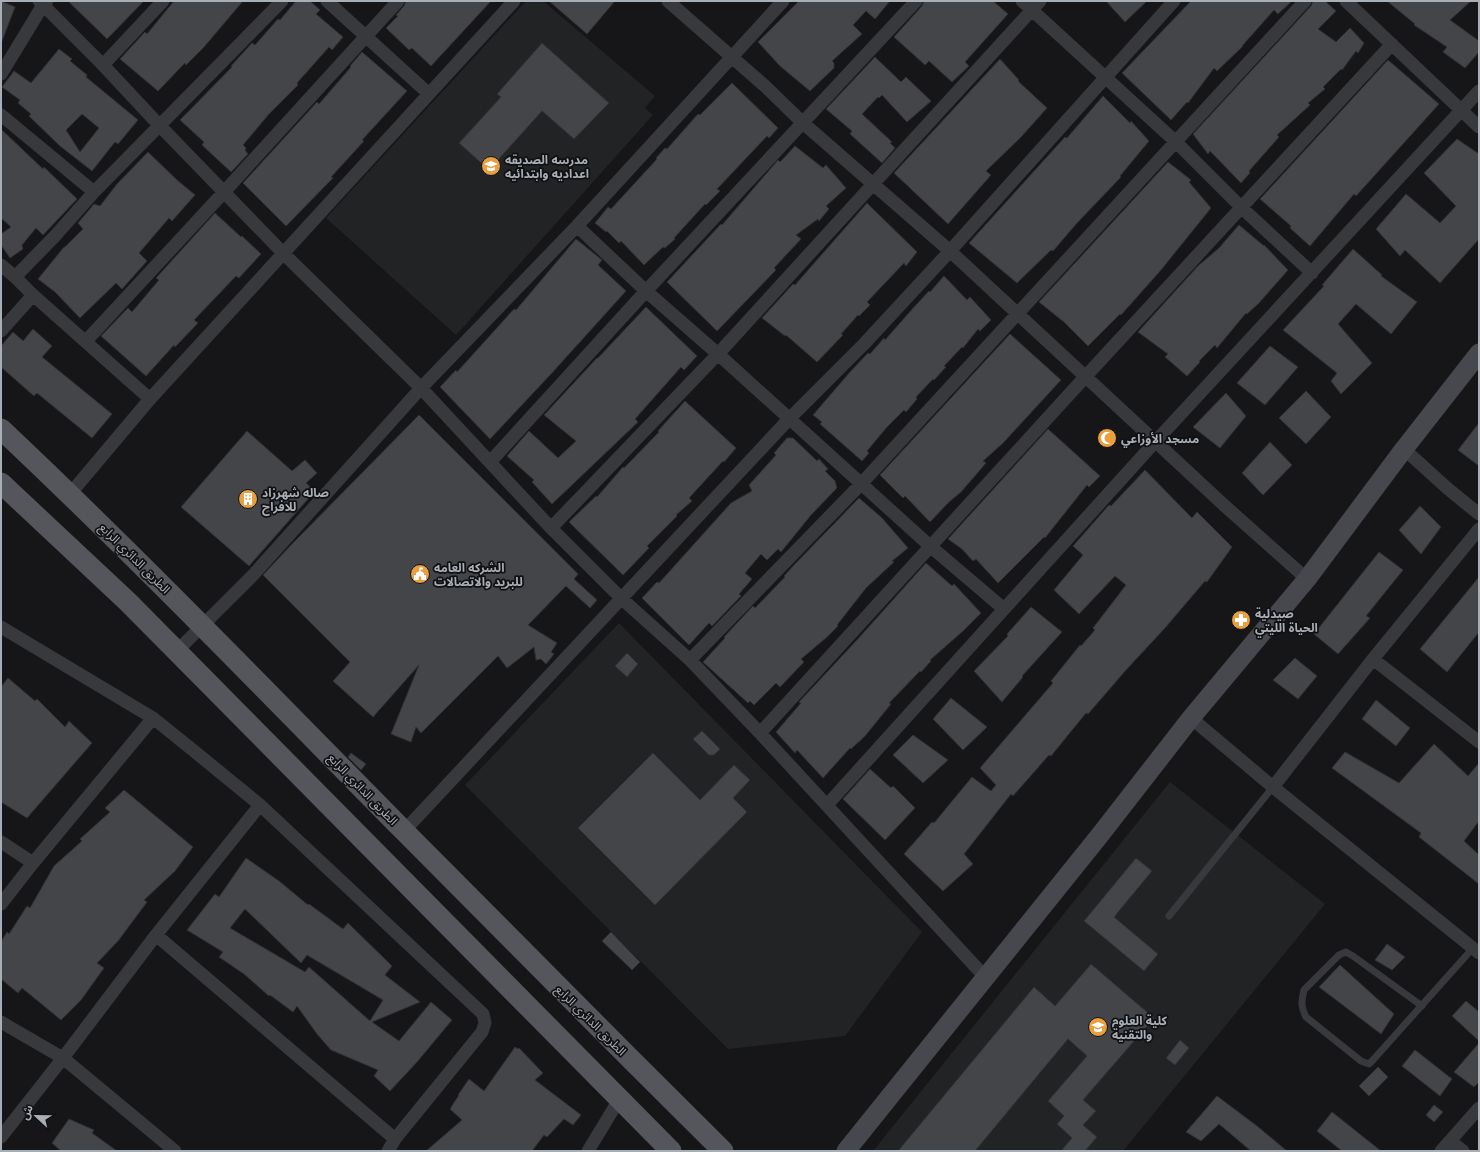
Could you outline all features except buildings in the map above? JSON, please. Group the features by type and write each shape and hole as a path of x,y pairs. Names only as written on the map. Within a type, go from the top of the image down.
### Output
{"main road":[{"name":"الطريق الدائري الرابع","path":"1,429 70,494 203,626 594,1024 723,1151"},
{"path":"1,483 128,602 671,1151"}],"street":[{"path":"103,64 163,1"},
{"path":"15,277 55,236 94,192 282,1"},
{"path":"327,1 428,94"},
{"path":"86,341 398,1"},
{"path":"70,494 150,399 514,1"},
{"path":"668,1 803,123 950,251 1086,376 1155,442 1307,579"},
{"path":"177,651 254,574 421,388 577,226 784,1"},
{"path":"490,462 646,291 916,1"},
{"path":"404,831 789,419 864,344 950,251 1174,1"},
{"path":"690,660 861,484 1305,1"},
{"path":"1346,1 1479,127"},
{"path":"1,74 43,2 284,254 421,388 552,528 622,599 690,660 760,733 986,978"},
{"path":"552,528 718,354 874,184 1031,4 1106,78 1176,142 1242,208 1312,273"},
{"path":"760,733 1392,44"},
{"path":"827,805 1155,442 1479,91"},
{"path":"1,115 94,192"},
{"path":"577,226 646,291 718,354 930,546 1004,609"},
{"path":"1,265 150,399"},
{"path":"1,332 33,295"},
{"path":"846,1150 1100,836 1191,718 1307,579 1479,353"},
{"path":"1404,450 1479,514"},
{"path":"1273,787 1373,659 1479,529"},
{"path":"1,627 153,718 260,805 483,1014 485,1023 482,1032 395,1139 388,1151"},
{"path":"1373,659 1479,742"},
{"path":"1,904 153,718"},
{"path":"1191,718 1273,787 1476,951"},
{"path":"1,1137 156,935 260,805"},
{"path":"1,842 33,863"},
{"path":"156,935 395,1139"},
{"path":"1,1022 63,1058 175,1151"},
{"path":"588,1151 620,1098"},
{"path":"1441,1151 1479,1108"},
{"path":"1450,1140 1463,1151"}],"lane":[{"path":"1169,916 1273,787"},
{"path":"1422,1006 1346,952 1339,955 1304,990 1302,998 1302,1008 1306,1017 1361,1061 1369,1064 1422,1006 1476,951"}],"shaded area":[{"name":"مدرسه الصديقه اعداديه وابتدائيه","path":"526,1 543,1 655,96 645,108 653,115 456,335 326,218"},
{"path":"619,623 922,932 845,1036 728,1049 465,785"},
{"name":"كلية العلوم والتقنية","path":"1170,782 1325,904 1123,1151 873,1151"}],"place":[{"name":"مدرسه الصديقه اعداديه وابتدائيه","path":"491,166"},
{"name":"مسجد الأوزاعي","path":"1107,438"},
{"name":"صاله شهرزاد للافراح","path":"248,499"},
{"name":"الشركه العامه للبريد والاتصالات","path":"420,574"},
{"name":"صيدلية الحياة الليتي","path":"1241,620"},
{"name":"كلية العلوم والتقنية","path":"1098,1027"}]}
